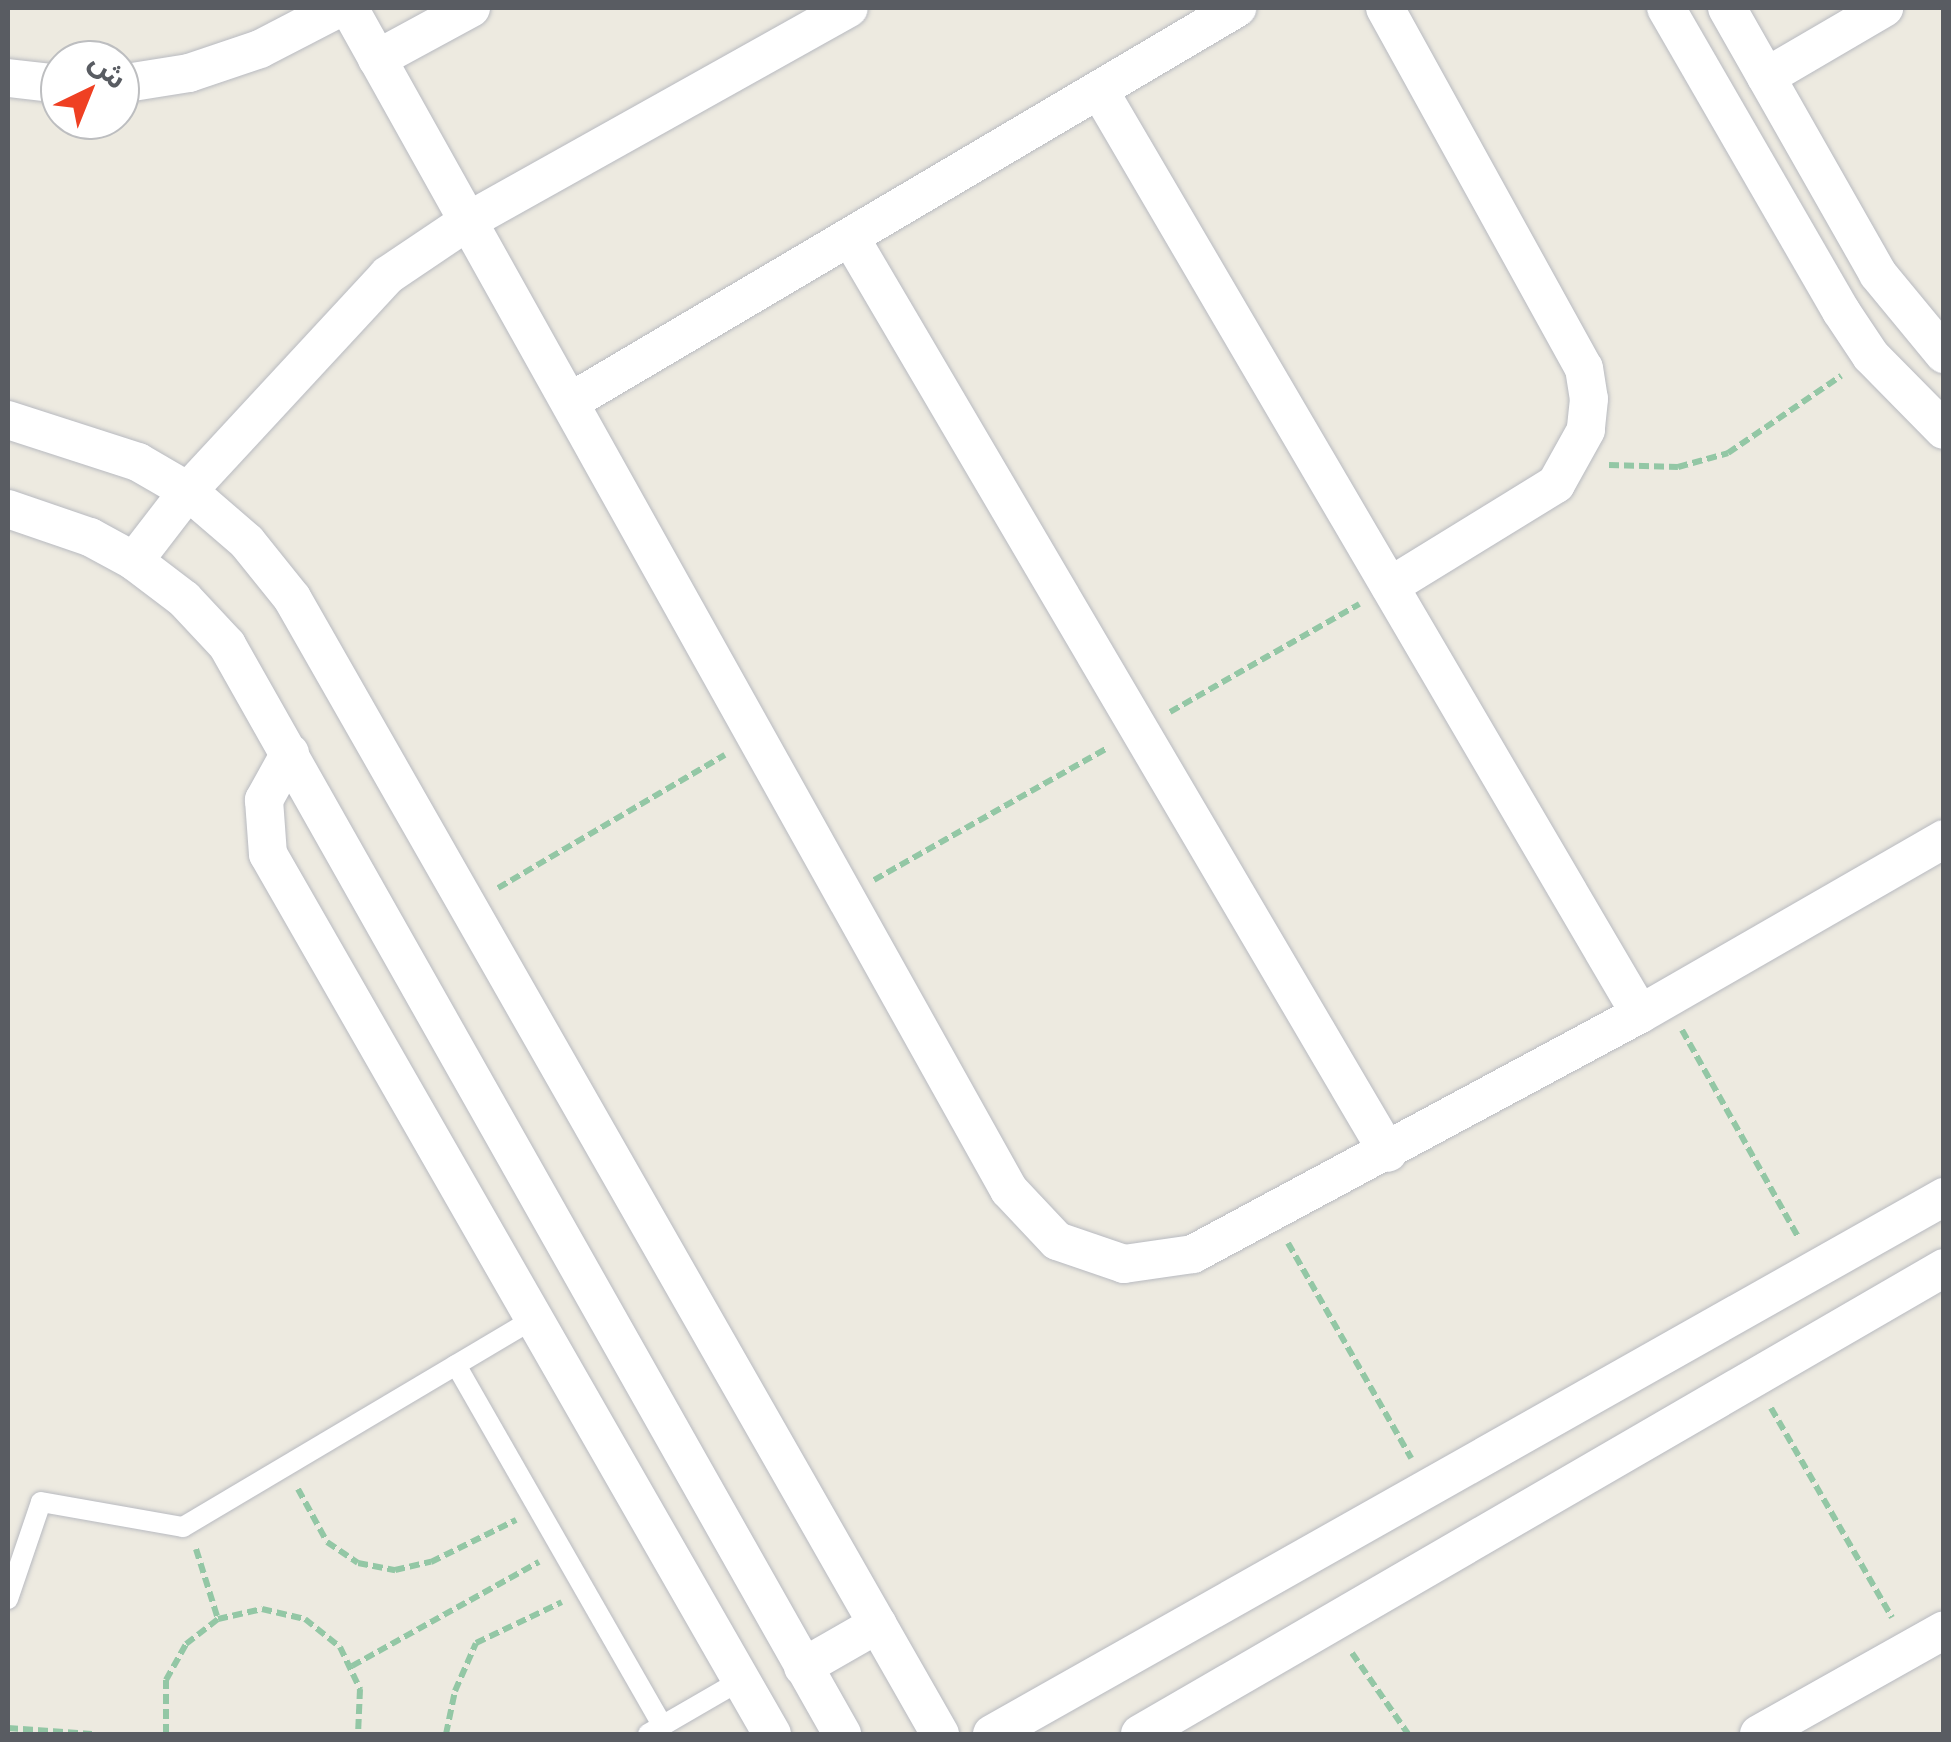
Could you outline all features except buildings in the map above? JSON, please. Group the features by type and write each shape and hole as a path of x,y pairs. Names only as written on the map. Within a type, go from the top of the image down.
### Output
{"street":[{"path":"140,81 189,72 260,49 339,8"},
{"path":"349,8 1030,1219 1089,1257 1124,1264 1193,1254 1272,1216 1652,1007 1944,839"},
{"path":"378,60 471,8"},
{"path":"134,561 188,491 388,275 468,221 849,8"},
{"path":"570,402 1237,8"},
{"path":"1385,8 1584,368 1589,399 1575,458 1556,484 1390,586"},
{"path":"1666,8 1870,356 1944,430"},
{"path":"1727,8 1878,274 1944,354"},
{"path":"1766,77 1884,8"},
{"path":"8,78 40,82"},
{"path":"1098,90 1390,586 1652,1007"},
{"path":"850,236 1388,1153"},
{"path":"8,420 138,462 188,491 247,542 292,598 940,1734"},
{"path":"8,509 90,537 134,561 184,599 227,645 842,1734"},
{"path":"290,753 264,800 268,854 772,1734"},
{"path":"992,1734 1944,1197"},
{"path":"1140,1734 1944,1268"},
{"path":"803,1667 878,1624"},
{"path":"1759,1734 1944,1630"}],"lane":[{"path":"8,1599 41,1502 170,1528 188,1524 534,1319"},
{"path":"456,1365 585,1591 655,1730 742,1680"}],"path":[{"path":"1575,458 1626,468 1678,467 1728,453 1870,356"},
{"path":"470,904 756,737"},
{"path":"1652,1007 1815,1269"},
{"path":"1272,1216 1428,1488"},
{"path":"1754,1379 1910,1650"},
{"path":"285,1466 328,1542 358,1563 395,1570 431,1562 538,1509"},
{"path":"188,1524 218,1619"},
{"path":"352,1666 562,1550"},
{"path":"446,1734 454,1690 476,1643 585,1591"},
{"path":"166,1734 162,1700 174,1661 218,1619 284,1612 324,1631 352,1666 360,1689 358,1734"},
{"path":"1332,1623 1408,1734"},
{"path":"8,1728 92,1734"}]}
